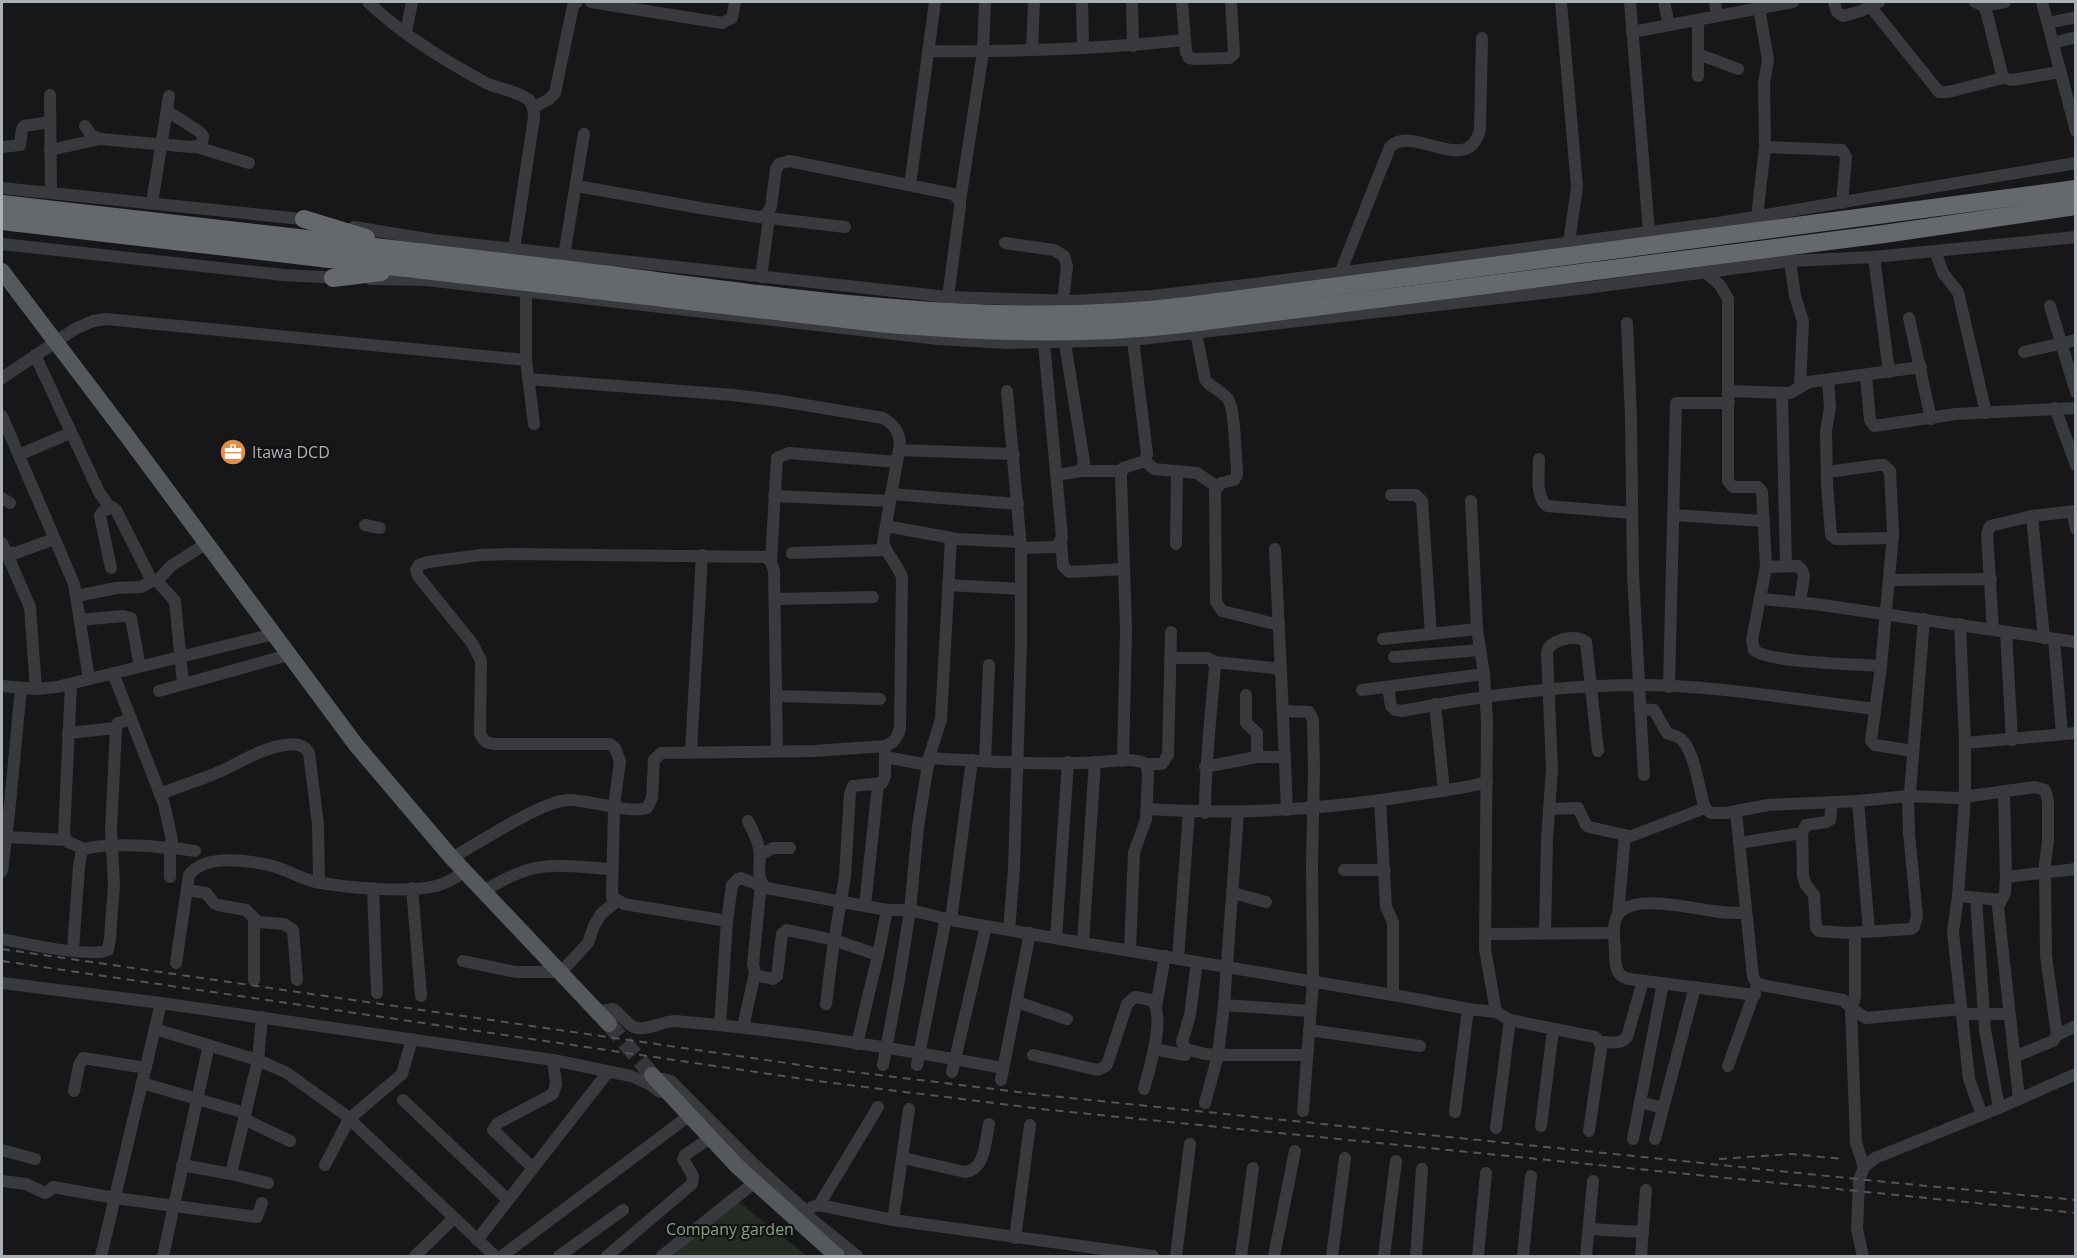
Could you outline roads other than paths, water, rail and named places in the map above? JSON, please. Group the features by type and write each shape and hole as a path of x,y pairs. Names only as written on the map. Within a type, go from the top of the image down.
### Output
{"highway":[{"path":"2,204 245,234 406,250 893,307 1040,315 1094,315 1140,312 1258,297 2076,189"},
{"path":"2,221 920,326 1011,330 1128,330 1872,235 2076,206"},
{"path":"304,219 406,250"},
{"path":"333,278 419,268"}],"main road":[{"path":"2,271 356,745 452,858 603,1018"},
{"path":"655,1078 737,1166 837,1257"}],"street":[{"path":"368,2 392,24 469,73 529,100 534,107 514,249"},
{"path":"406,32 412,2"},
{"path":"534,107 548,100 555,93 573,6 577,2"},
{"path":"591,2 722,23 732,18 735,2"},
{"path":"910,185 935,2"},
{"path":"948,297 960,201 984,52 985,2"},
{"path":"1032,50 1034,2"},
{"path":"1082,2 1083,48"},
{"path":"1132,2 1132,46"},
{"path":"1182,2 1186,52 1189,58 1229,58 1232,56 1235,50 1231,2"},
{"path":"1562,2 1577,188 1569,242"},
{"path":"1630,2 1648,232"},
{"path":"1665,2 1669,25"},
{"path":"1715,2 1717,16"},
{"path":"1632,32 1794,2"},
{"path":"1834,2 1837,12 1843,16 1875,4 1939,92 1948,92 2003,78 2012,80 2060,72"},
{"path":"2003,78 1979,4 2005,2"},
{"path":"2046,2 2048,22 2076,131"},
{"path":"1757,217 1766,147 1764,83 1768,53 1759,8"},
{"path":"2048,22 2076,17"},
{"path":"1698,20 1698,76"},
{"path":"2053,43 2076,37"},
{"path":"1340,273 1394,142 1404,140 1459,149 1468,149 1475,144 1480,130 1482,38"},
{"path":"928,51 984,52 1132,46 1185,40"},
{"path":"1698,54 1738,69"},
{"path":"50,95 51,192"},
{"path":"152,203 169,96"},
{"path":"167,111 200,132 204,141 197,147"},
{"path":"2,147 20,146 24,126 50,122"},
{"path":"85,126 91,135 100,139 162,146 197,147 249,163"},
{"path":"564,256 584,134"},
{"path":"50,150 100,139"},
{"path":"1766,147 1842,150 1846,157 1842,203"},
{"path":"761,277 764,217 771,207 776,169 783,162 801,163 953,194 960,201"},
{"path":"2,188 304,219 433,240 564,256 948,297 1063,301 1152,296 1648,232 1757,217 2076,163"},
{"path":"577,186 700,208 845,227"},
{"path":"2,244 282,275 426,280 938,339 1007,343 1065,343 1133,340 1790,261 1874,257 2076,237"},
{"path":"1005,243 1054,250 1064,256 1067,266 1063,301"},
{"path":"1935,251 1943,273 1958,292 1986,413"},
{"path":"1874,257 1889,372"},
{"path":"1790,261 1795,296 1803,321 1800,386"},
{"path":"1705,272 1720,285 1728,299 1728,482 1733,487 1758,487 1762,492 1766,567 1752,640 1754,650 1781,658 1881,666"},
{"path":"526,292 526,360 534,424"},
{"path":"2050,306 2076,392"},
{"path":"1909,318 1931,419"},
{"path":"2,378 81,325 106,319 526,360"},
{"path":"1627,323 1633,574 1644,775"},
{"path":"1196,332 1205,379 1225,397 1231,407 1237,475 1234,480 1217,486"},
{"path":"1133,340 1147,454 1145,461"},
{"path":"2024,352 2076,340"},
{"path":"1044,343 1063,566 1069,572 1125,569"},
{"path":"1065,343 1084,462 1081,471"},
{"path":"35,355 99,492 110,508 116,510 150,577 175,601 183,684"},
{"path":"1669,687 1676,403 1790,393 1809,382 1921,367"},
{"path":"1866,376 1870,420 1874,426 1956,414 2076,408"},
{"path":"528,379 733,395 883,418 893,424 899,434 898,456 883,542 885,550 898,566 902,577 900,729 898,737 885,752 885,776 882,783 853,786 851,789 842,901 834,940 826,1004"},
{"path":"1828,380 1830,408 1826,430 1831,535 1841,539 1893,538"},
{"path":"1007,391 1021,545 1014,868 1009,930"},
{"path":"1782,393 1786,566"},
{"path":"2055,408 2072,444 2076,465"},
{"path":"2,416 7,437 19,455 74,584 89,679"},
{"path":"19,455 70,433"},
{"path":"777,751 775,599 774,571 771,562 777,458 789,453 898,456 1014,454"},
{"path":"1539,459 1540,496 1542,503 1547,506 1632,513"},
{"path":"1145,461 1155,469 1197,473 1217,486"},
{"path":"1123,761 1126,630 1122,471 1127,465 1145,461"},
{"path":"1827,472 1879,465 1888,467 1890,471 1893,538 1881,666 1871,736 1872,744 1913,751"},
{"path":"1057,475 1081,471 1122,471"},
{"path":"1176,544 1177,471"},
{"path":"1217,486 1215,491 1218,607 1279,626"},
{"path":"1391,495 1416,495 1422,501 1431,634"},
{"path":"774,496 891,498 1018,504"},
{"path":"1471,501 1477,629 1485,696 1487,782 1485,934 1489,979 1496,1012"},
{"path":"110,508 100,516 111,568"},
{"path":"2012,740 2000,631 1991,579 1988,534 1990,526 2005,520 2074,511 2076,529"},
{"path":"1673,515 1764,521"},
{"path":"2032,516 2062,734"},
{"path":"365,525 380,528"},
{"path":"886,526 951,538 1021,545 1054,547 1061,541"},
{"path":"882,1065 910,910 918,827 928,761 941,719 951,538"},
{"path":"3,549 16,553 54,539"},
{"path":"77,596 116,588 141,587 163,576 171,566 207,543"},
{"path":"3,549 30,607 36,689"},
{"path":"1275,549 1287,810"},
{"path":"792,553 885,550"},
{"path":"727,921 657,911 617,901 612,897 614,806 620,761 615,748 610,744 495,744 483,739 480,732 481,661 472,643 418,576 416,570 419,565 428,562 481,555 756,555 765,557 771,562"},
{"path":"692,751 702,555"},
{"path":"1766,567 1798,566 1802,570 1804,576 1800,602"},
{"path":"1889,580 1991,579"},
{"path":"948,585 1021,589"},
{"path":"775,599 873,597"},
{"path":"1761,599 1800,602 2076,642"},
{"path":"80,620 123,616 131,618 139,662 137,667"},
{"path":"1832,802 1830,820 1806,825 1802,832 1803,876 1806,885 1814,895 1816,928 1819,931 1855,933 1911,929 1917,923 1908,796 1924,619"},
{"path":"1960,624 1965,797 1953,932 1969,1079 1982,1115"},
{"path":"1383,639 1477,629"},
{"path":"452,858 555,802 569,800 642,810 647,808 652,798 654,760 656,756 668,752 885,752 928,761 1123,761 1162,764 1168,755 1171,632"},
{"path":"2,686 36,689 71,684 274,634"},
{"path":"1545,933 1552,769 1549,647 1558,641 1577,638 1586,642 1598,751"},
{"path":"1394,657 1480,650"},
{"path":"159,691 288,654"},
{"path":"1171,658 1208,658 1214,662 1275,668 1281,672"},
{"path":"1205,813 1205,767 1211,728 1214,662"},
{"path":"985,761 989,665"},
{"path":"113,673 160,794 171,832 172,840 168,849 170,877"},
{"path":"1362,690 1484,674"},
{"path":"66,840 64,836 71,684"},
{"path":"1388,687 1391,706 1395,710 1485,696 1638,685 1725,690 1875,709"},
{"path":"2,871 21,688"},
{"path":"1246,695 1246,723 1257,733 1257,757"},
{"path":"776,696 880,699"},
{"path":"1435,704 1444,791"},
{"path":"1640,710 1654,710 1668,733 1684,742 1696,771 1705,808 1711,813 1736,812 1768,805 1908,796 1965,797 2041,788 2048,795 2046,956 2057,1035"},
{"path":"1284,711 1305,711 1312,715 1313,982 1303,1111"},
{"path":"2,939 102,953 108,950 114,884 112,846 116,728 118,723 131,719"},
{"path":"68,733 116,728"},
{"path":"1965,743 2076,733"},
{"path":"160,794 197,781 268,750 285,745 305,747 309,753 317,805 319,882"},
{"path":"1205,767 1257,757 1285,757"},
{"path":"916,1065 949,919 972,760"},
{"path":"1056,938 1068,762"},
{"path":"1083,943 1095,762"},
{"path":"1130,950 1134,852 1144,829 1147,809 1146,764"},
{"path":"1147,809 1238,813 1313,808 1466,788 1487,782"},
{"path":"865,905 878,785"},
{"path":"2004,792 2006,877 2005,893 1998,907 2019,1099"},
{"path":"1380,800 1386,908 1393,922 1393,995"},
{"path":"1858,801 1869,932"},
{"path":"1549,809 1578,808 1588,827 1622,833 1626,838 1614,933 1616,969 1620,975 1629,979 1695,987 1755,988 1839,999 1866,1018 1961,1010 1964,1014 2009,1014"},
{"path":"1626,838 1705,808"},
{"path":"1144,1089 1154,1049 1156,1007 1172,957 1189,812"},
{"path":"1728,1066 1755,988 1745,913 1736,812"},
{"path":"1205,1102 1218,1055 1224,1005 1238,813"},
{"path":"743,1027 755,973 753,964 761,885 759,847 748,821"},
{"path":"1739,843 1802,832"},
{"path":"6,837 66,840 85,849 112,846 195,851"},
{"path":"760,855 773,848 790,848"},
{"path":"74,950 80,855 85,849"},
{"path":"176,963 189,875 213,863 246,861 267,864 319,882 373,888 436,886 465,871"},
{"path":"483,891 517,873 533,868 612,869"},
{"path":"1344,870 1384,870"},
{"path":"2006,877 2076,870"},
{"path":"720,1026 727,921 732,885 741,878 766,888 886,910 910,910 1083,943 1496,1012 1510,1020 1595,1037 1602,1049 1589,1131"},
{"path":"373,888 376,993"},
{"path":"412,888 421,996"},
{"path":"187,890 206,893 218,905 246,910 261,923 284,924 293,930 297,980"},
{"path":"1233,893 1266,902"},
{"path":"1958,896 2001,900"},
{"path":"1976,898 1985,1030 1999,1108"},
{"path":"463,961 516,972 561,972 588,943 601,914 617,901"},
{"path":"1618,915 1623,909 1660,903 1717,912 1745,913"},
{"path":"857,1044 886,910"},
{"path":"254,919 254,980"},
{"path":"954,1066 986,926"},
{"path":"755,973 773,979 777,976 782,934 787,930 834,940 878,955"},
{"path":"603,1018 608,1009 613,1009 635,1028 643,1029 667,1021 743,1027 918,1052 954,1066 1002,1074 1030,933"},
{"path":"1485,934 1614,933"},
{"path":"1855,933 1855,996 1850,1007 1856,1143 1864,1167"},
{"path":"1197,962 1190,1015 1182,1042 1186,1049 1218,1055 1307,1055"},
{"path":"1600,1042 1620,1042 1627,1037 1643,981"},
{"path":"2,983 412,1039 553,1060 631,1076 649,1084 686,1118 750,1186 828,1257"},
{"path":"1633,1139 1663,983"},
{"path":"1655,1139 1695,987"},
{"path":"1033,1055 1102,1069 1108,1062 1130,1000 1136,997 1151,1000 1156,1007"},
{"path":"1017,1002 1066,1019"},
{"path":"101,1257 161,1003"},
{"path":"1224,1005 1310,1011"},
{"path":"1455,1112 1468,1009"},
{"path":"231,1174 258,1059 262,1017"},
{"path":"1496,1128 1510,1020"},
{"path":"2014,1057 2053,1041 2057,1035 2076,1026"},
{"path":"155,1029 258,1059 287,1073 349,1119 495,1257"},
{"path":"1309,1030 1420,1046"},
{"path":"1541,1126 1553,1030"},
{"path":"325,1165 349,1119 402,1074 412,1039"},
{"path":"163,1257 172,1206 209,1045"},
{"path":"1154,1049 1185,1055"},
{"path":"74,1091 79,1065 83,1058 146,1068"},
{"path":"533,1168 493,1130 498,1124 553,1094 556,1084 553,1060"},
{"path":"477,1240 608,1072"},
{"path":"1863,1257 1857,1229 1859,1180 1864,1167 1875,1158 2076,1074"},
{"path":"655,1078 671,1081 754,1164 807,1212 810,1218 857,1257"},
{"path":"142,1083 244,1116 290,1140"},
{"path":"403,1100 508,1200"},
{"path":"1640,1102 1663,1108"},
{"path":"819,1205 878,1107"},
{"path":"893,1220 909,1109"},
{"path":"502,1257 686,1118"},
{"path":"903,1158 971,1172 981,1162 989,1124"},
{"path":"1015,1238 1030,1125"},
{"path":"607,1257 692,1184 693,1176 683,1159 685,1155 707,1140"},
{"path":"1176,1257 1190,1144"},
{"path":"2,1150 35,1159"},
{"path":"1274,1257 1295,1151"},
{"path":"1332,1257 1345,1158"},
{"path":"1384,1257 1396,1161"},
{"path":"182,1165 268,1183"},
{"path":"1242,1257 1253,1168"},
{"path":"1416,1257 1422,1169"},
{"path":"1478,1257 1486,1173"},
{"path":"1523,1257 1531,1176"},
{"path":"2,1181 26,1184 45,1193 53,1187 115,1198 257,1217 262,1203"},
{"path":"1586,1257 1593,1182"},
{"path":"662,1257 750,1186"},
{"path":"1641,1257 1646,1190"},
{"path":"807,1212 819,1205 893,1220 1153,1257"},
{"path":"559,1257 623,1210"},
{"path":"415,1257 453,1218"},
{"path":"1589,1229 1643,1232"}],"tunnel":[{"path":"609,1024 652,1075"}],"railway":[{"path":"2,949 821,1068 1051,1096 2076,1200"},
{"path":"2,961 817,1081 1050,1110 2076,1213"},
{"path":"1719,1159 1792,1154 1843,1159"}],"place":[{"name":"Itawa DCD","path":"233,452"}],"park label":[{"name":"Company garden","path":"730,1229"}]}
